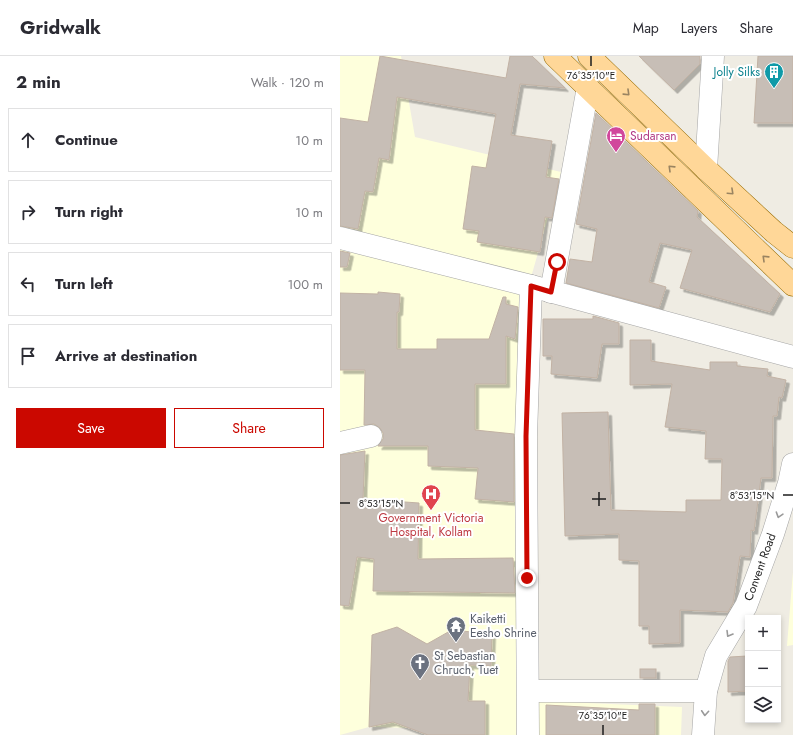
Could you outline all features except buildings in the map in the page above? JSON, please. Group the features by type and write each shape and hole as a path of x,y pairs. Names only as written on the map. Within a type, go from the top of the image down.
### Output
{"main road":[{"path":"555,56 793,285"},
{"path":"589,56 706,169 793,248"}],"street":[{"path":"706,169 713,56"},
{"path":"528,735 529,691 526,436 541,289 588,87"},
{"path":"340,238 541,289 793,357"},
{"path":"340,443 372,436"},
{"name":"Convent Road","path":"703,735 706,692 716,656 746,606 760,570 789,483 793,464"},
{"path":"529,691 706,692"}],"shaded area":[{"name":"Government Victoria Hospital, Kollam","path":"340,56 401,56 415,137 561,172 526,295 516,735 468,735 411,728 369,727 340,735"},
{"path":"793,572 793,645 787,646 792,583"},
{"path":"539,701 682,707 681,735 539,735"}],"place":[{"name":"Jolly Silks","path":"774,89"},
{"name":"Sudarsan","path":"616,153"},
{"name":"Government Victoria Hospital, Kollam","path":"431,511"},
{"name":"Kaiketti Eesho Shrine","path":"456,643"},
{"name":"St Sebastian Chruch, Tuet","path":"420,680"}],"route":[{"path":"527,578 526,436 531,286 551,292 557,262"}]}
